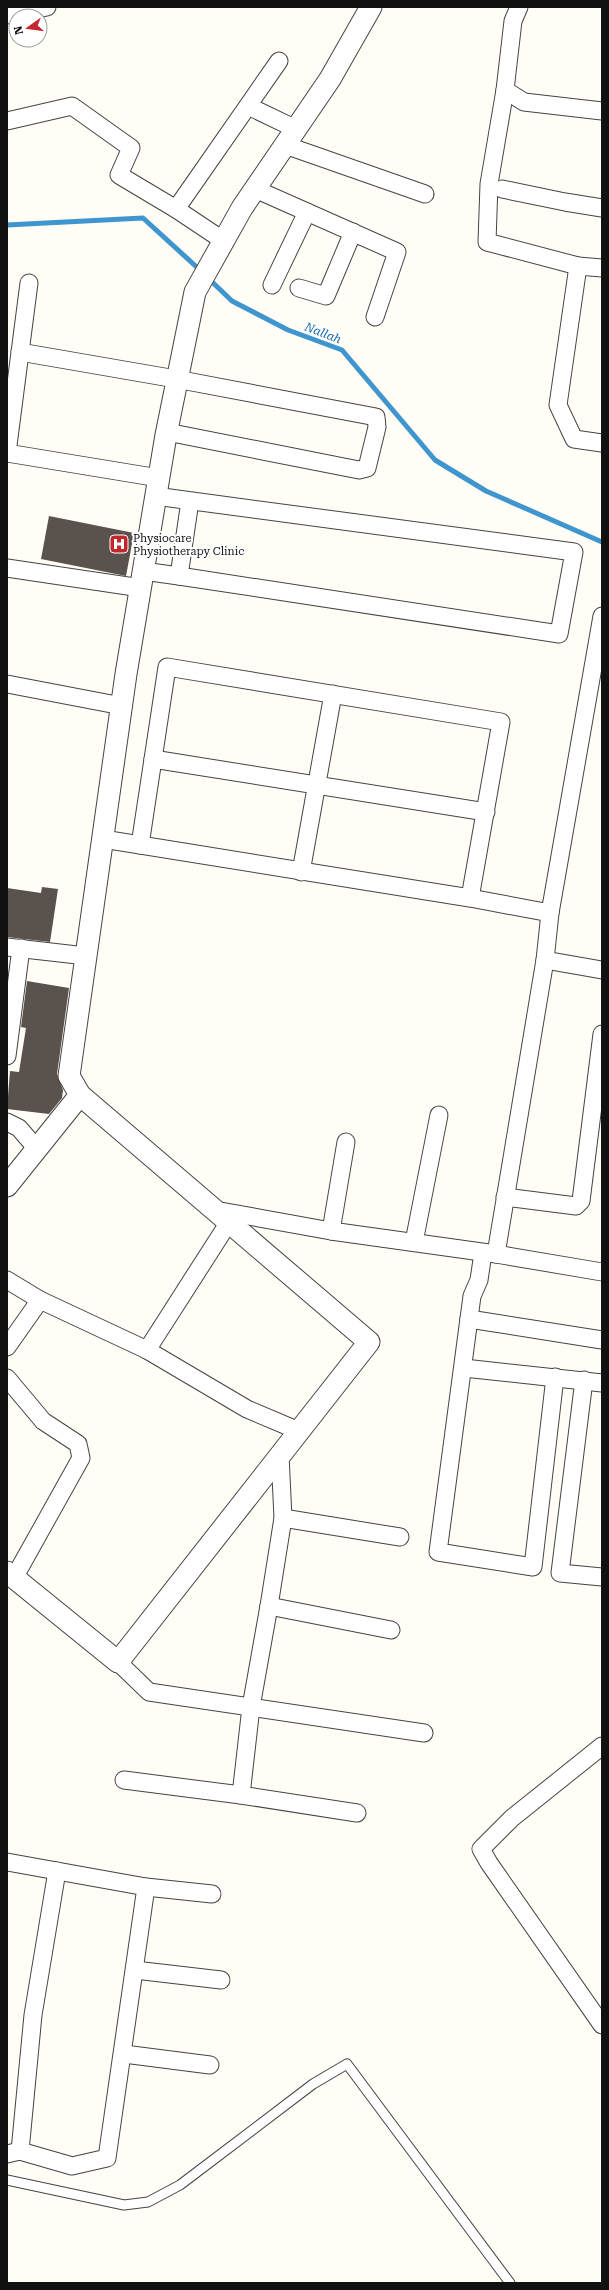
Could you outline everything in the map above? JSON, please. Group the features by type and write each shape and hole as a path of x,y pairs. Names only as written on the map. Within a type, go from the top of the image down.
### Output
{"street":[{"path":"7,15 47,7"},
{"path":"118,1662 369,1342 80,1095 69,1076 122,706 142,580 176,379 194,292 255,189 330,79 371,7"},
{"path":"519,7 513,21 505,90 489,184 487,242 578,266 602,268"},
{"path":"176,209 280,61"},
{"path":"505,90 524,102 602,111"},
{"path":"7,121 72,106 131,148 119,175 176,209 224,241"},
{"path":"248,106 290,137 425,194"},
{"path":"255,189 397,252 375,317"},
{"path":"502,189 602,208"},
{"path":"272,285 307,212"},
{"path":"299,288 326,296 353,232"},
{"path":"578,266 558,405 574,439 602,443"},
{"path":"7,568 142,580 179,576 559,634 574,552 190,501 157,487 7,453 29,283"},
{"path":"20,352 176,379 376,417 377,427 367,468 359,470 167,432"},
{"path":"179,576 190,501"},
{"path":"602,616 550,913 545,960 505,1197 484,1253 478,1280 472,1296 464,1368 438,1552 560,1573 602,1577"},
{"path":"140,845 167,667 501,722 470,898"},
{"path":"7,684 122,706"},
{"path":"302,872 333,694"},
{"path":"153,759 486,812"},
{"path":"103,839 470,898 550,913"},
{"path":"7,1056 14,947 86,956"},
{"path":"545,960 602,970"},
{"path":"505,1197 576,1206 581,1200 602,1034"},
{"path":"7,1186 80,1095"},
{"path":"414,1242 439,1115"},
{"path":"7,1122 23,1132 37,1149"},
{"path":"331,1231 346,1142"},
{"path":"222,1216 414,1242 602,1272"},
{"path":"147,1350 222,1216"},
{"path":"7,1280 40,1300 147,1350 247,1409 299,1430"},
{"path":"7,1347 40,1300"},
{"path":"469,1320 602,1340"},
{"path":"464,1368 602,1383"},
{"path":"533,1568 556,1377"},
{"path":"7,1378 43,1422 78,1444 81,1458 11,1575 118,1662 149,1692 424,1733"},
{"path":"560,1573 584,1380"},
{"path":"241,1795 251,1707 283,1518 280,1455"},
{"path":"283,1518 400,1537"},
{"path":"269,1606 391,1630"},
{"path":"602,1746 512,1818 481,1849 489,1863 602,2025"},
{"path":"124,1780 357,1812"},
{"path":"7,1862 146,1887 212,1894"},
{"path":"57,1871 33,2015 14,2153 72,2166 107,2158 124,2054 146,1887"},
{"path":"135,1970 221,1980"},
{"path":"124,2054 210,2065"}],"lane":[{"path":"7,2180 124,2205 148,2202 180,2185 313,2084 347,2064 510,2283"}],"building":[{"path":"49,516 134,533 126,576 41,559"},
{"path":"42,887 58,889 50,942 7,937 7,888 41,893"},
{"path":"27,981 69,988 57,1074 63,1090 62,1098 49,1114 7,1109 10,1071 19,1072 26,1028 21,1027"}],"waterway":[{"name":"Nallah","path":"7,225 143,218 201,271"},
{"name":"Nallah","path":"208,278 232,301 288,330 342,350 435,460 486,491 602,542"}],"place":[{"name":"Physiocare Physiotherapy Clinic","path":"119,544"}]}
